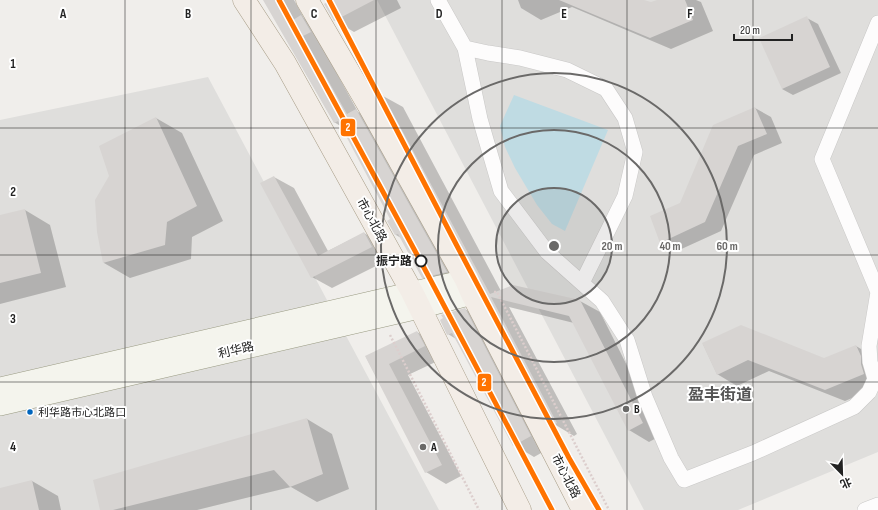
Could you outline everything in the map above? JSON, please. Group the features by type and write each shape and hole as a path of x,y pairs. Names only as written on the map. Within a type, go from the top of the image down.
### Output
{"main road":[{"name":"市心北路","path":"244,0 285,63 416,300 520,510"},
{"name":"市心北路","path":"307,0 366,101 469,287 583,510"},
{"name":"利华路","path":"0,388 416,300 469,287"},
{"name":"利华路","path":"0,405 381,316 416,300"}],"street":[{"path":"438,0 465,48 480,119 501,191 547,252 602,301 627,340 645,397 671,458 684,480 753,453 854,407 869,392 874,379 870,362 869,346 878,292 822,159 878,23"},
{"path":"465,48 520,58 568,70 606,89 625,118 635,152 625,196 582,283"},
{"path":"865,510 878,505"}],"path":[{"path":"381,316 479,510"}],"shaded area":[{"path":"377,0 878,0 878,452 738,510 644,510"},
{"path":"208,77 439,510 0,510 0,120"}],"water":[{"path":"514,95 608,130 565,231 552,224 537,205 515,168 505,147 500,126"}],"building":[{"path":"263,0 281,0 293,20 301,15 311,32 303,36 347,114 356,109 447,272 422,278 398,234 395,235 387,221 390,219 338,121 334,123"},
{"path":"330,0 374,0 334,21 324,4"},
{"path":"559,0 644,0 651,2 657,0 685,0 693,20 650,38"},
{"path":"807,16 830,67 782,89 759,38"},
{"path":"383,95 490,294 513,285 580,300 643,423 628,431 569,316 491,297 557,423 553,425 483,289 477,274 378,97"},
{"path":"755,107 767,134 738,146 705,222 660,243 650,216 680,203 713,125"},
{"path":"156,117 197,206 167,222 165,245 103,263 97,232 95,200 109,176 99,146"},
{"path":"274,176 318,256 364,232 372,247 311,278 260,183"},
{"path":"25,209 41,273 0,283 0,215"},
{"path":"465,308 531,436 513,446 452,333 447,335 440,320 443,318 441,315"},
{"path":"741,325 824,358 856,345 861,356 861,364 864,374 825,390 748,360 717,375 702,343"},
{"path":"417,331 425,346 389,364 442,465 425,473 365,356"},
{"path":"307,418 323,474 290,487 274,470 113,510 100,510 93,480"},
{"path":"32,480 39,510 0,510 0,488"}],"transit line":[{"name":"2","path":"279,0 421,262 552,510"},
{"name":"2","path":"329,0 569,458 599,510"}],"place":[{"name":"振宁路","path":"421,261"},
{"name":"B","path":"626,409"},
{"name":"利华路市心北路口","path":"30,412"},
{"name":"A","path":"423,447"}],"district":[{"name":"盈丰街道","path":"720,394"}]}
